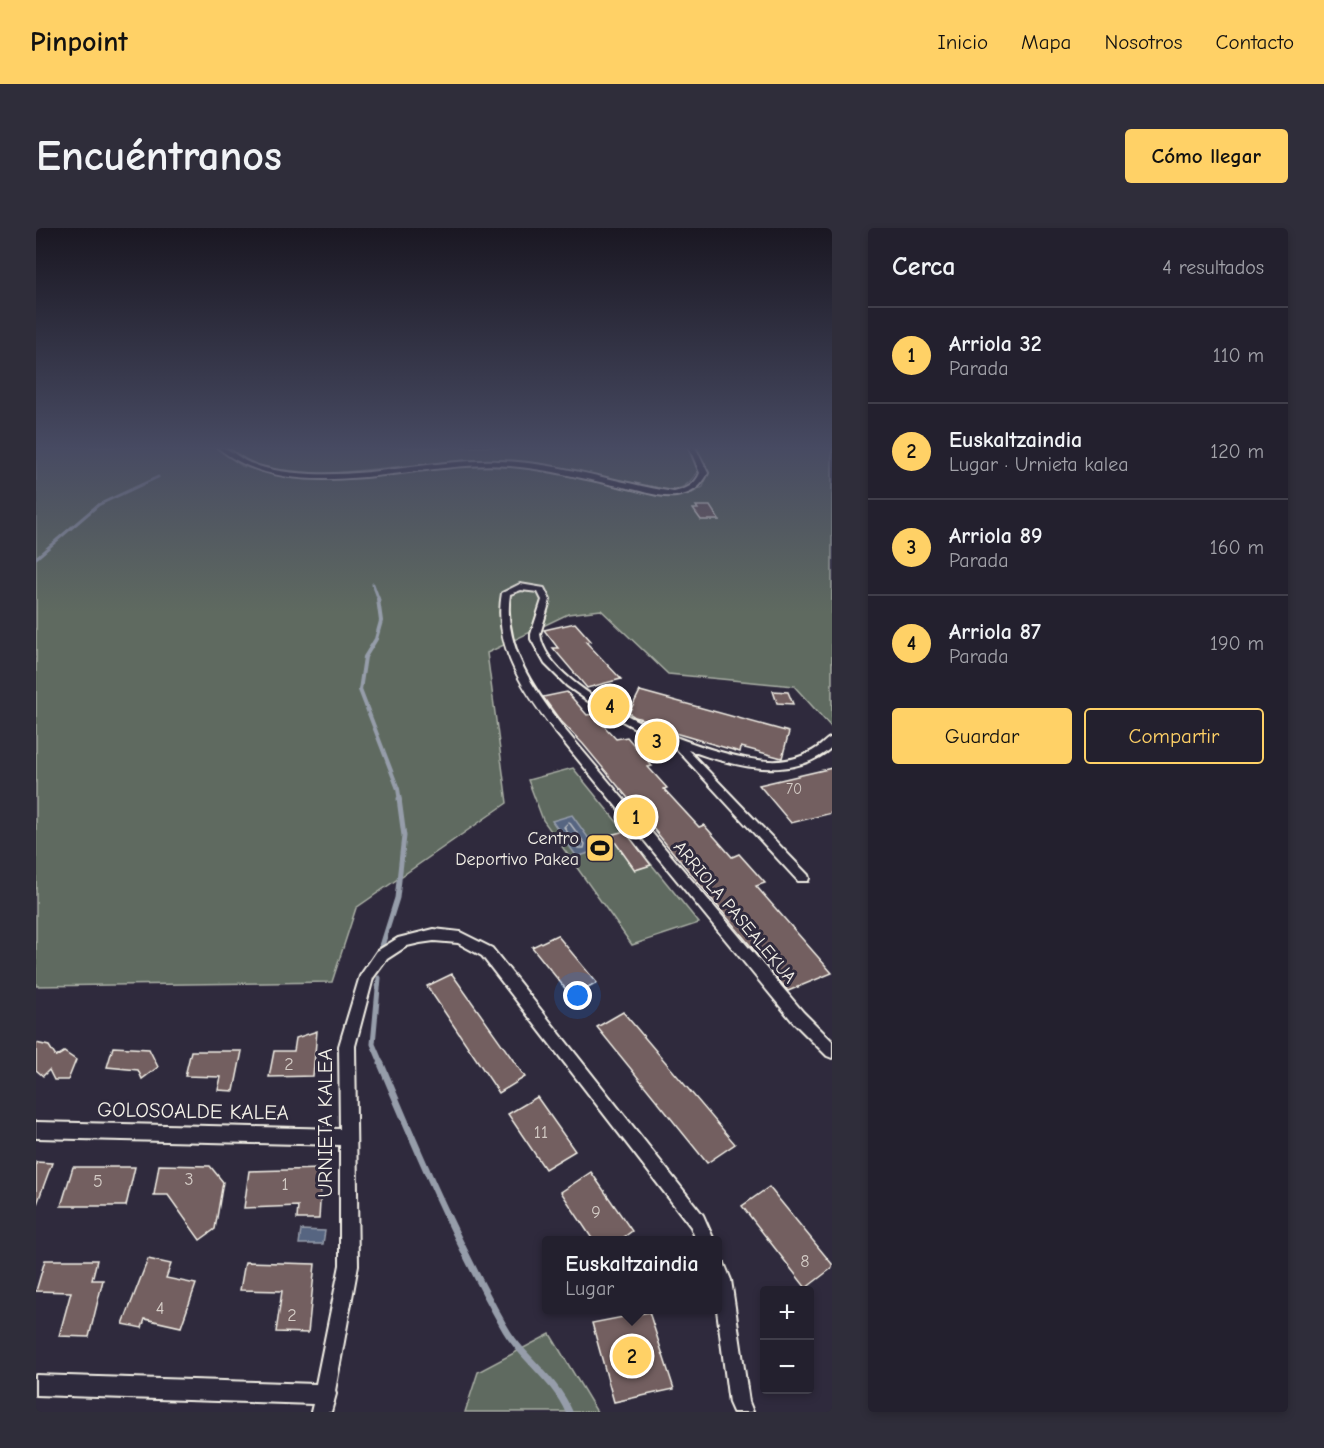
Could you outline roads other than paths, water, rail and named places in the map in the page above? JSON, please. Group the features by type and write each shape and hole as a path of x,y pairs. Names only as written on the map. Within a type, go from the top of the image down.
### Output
{"street":[{"name":"ARRIOLA PASEALEKUA","path":"832,741 815,755 792,763 768,765 719,758 676,744 605,707 547,662 536,638 536,625 546,600 541,590 520,587 506,593 503,605 506,629 517,665 534,697 798,1017 832,1051"},
{"name":"ARRIOLA PASEALEKUA","path":"676,744 803,878"},
{"name":"URNIETA KALEA","path":"323,1403 349,1264 350,1137 346,1087 347,1046 367,976 382,955 403,942 434,935 460,938 476,944 497,962 697,1221 703,1236"},
{"name":"GOLOSOALDE KALEA","path":"36,1130 350,1137"},
{"path":"722,1280 739,1403 743,1412"},
{"path":"36,1385 323,1403"}],"water":[{"path":"572,815 597,850 577,857 552,821"},
{"path":"301,1230 325,1231 323,1244 299,1244"}],"waterway":[{"path":"36,558 104,502"},
{"path":"373,584 379,600"},
{"path":"378,599 381,621 376,639 365,657 360,690 398,789 400,801"},
{"path":"381,949 397,898 404,836 399,799"},
{"path":"379,978 373,1044 382,1065"},
{"path":"381,1064 438,1196 503,1325 518,1347 555,1388 569,1412"}],"place":[{"name":"Arriola 87","path":"610,706"},
{"name":"Arriola 89","path":"657,741"},
{"name":"Arriola 32","path":"636,817"},
{"name":"Centro Deportivo Pakea","path":"600,848"},
{"name":"Euskaltzaindia","path":"632,1356"}]}
